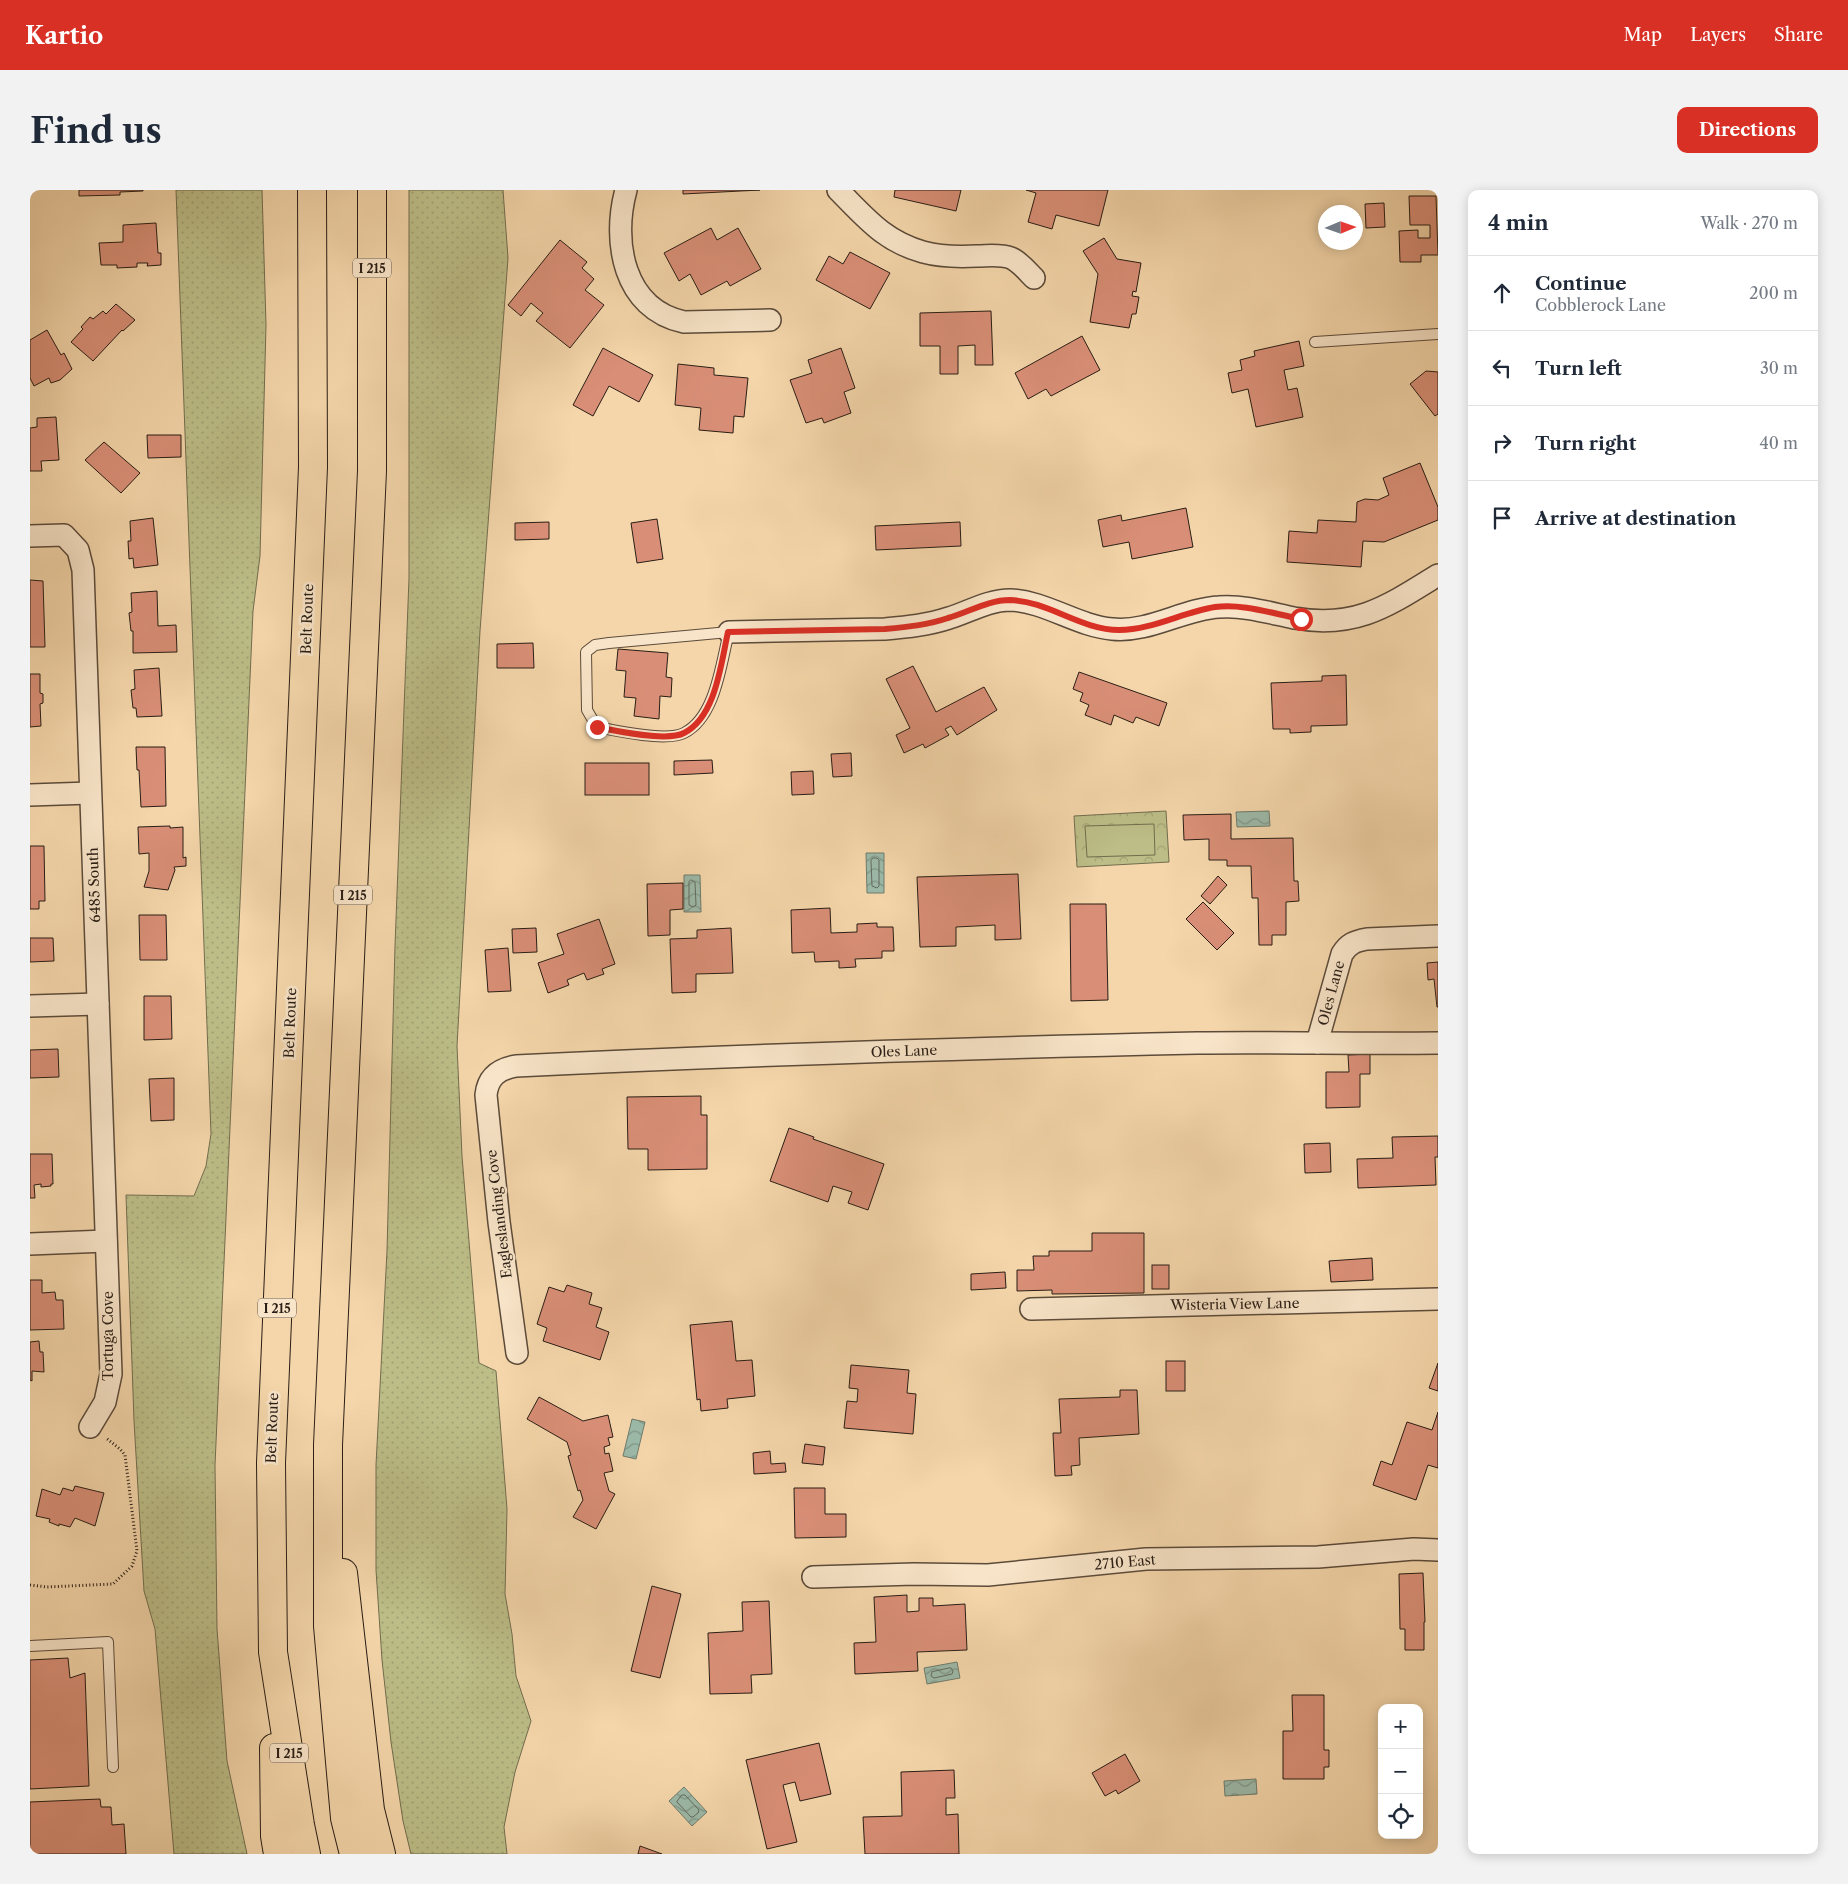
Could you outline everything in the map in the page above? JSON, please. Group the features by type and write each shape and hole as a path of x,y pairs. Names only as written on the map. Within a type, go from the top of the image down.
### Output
{"highway":[{"name":"Belt Route","path":"306,1854 273,1652 271,1463 313,467 312,190"},
{"name":"I 215","path":"354,1854 345,1818 328,1626 328,1446 372,471 372,190"},
{"path":"328,1446 370,1810 381,1854"},
{"path":"273,1652 275,1836 278,1854"}],"street":[{"path":"626,190 620,230 624,259 627,272 634,286 653,308 663,315 684,322 770,320"},
{"path":"838,190 882,234 898,243 923,252 946,256 996,256 1010,258 1016,261 1034,278"},
{"name":"6485 South","path":"30,536 64,535 78,550 83,570 106,1241"},
{"path":"728,632 911,627 950,618 992,602 1011,600 1030,604 1100,627 1119,630 1140,627 1217,607 1246,608 1301,619 1338,621 1381,609 1438,574"},
{"path":"30,796 90,793"},
{"name":"Oles Lane","path":"1317,1043 1342,954 1347,945 1367,939 1438,936"},
{"path":"30,1006 98,1004"},
{"name":"Oles Lane","path":"493,1075 500,1070 516,1066 749,1055 1134,1044 1438,1043"},
{"name":"Eagleslanding Cove","path":"493,1075 489,1081 486,1095 499,1222 517,1353"},
{"path":"30,1244 106,1241"},
{"name":"Tortuga Cove","path":"90,1427 105,1402 111,1374 106,1241"},
{"name":"Wisteria View Lane","path":"1031,1309 1438,1299"},
{"name":"2710 East","path":"813,1577 914,1574 988,1575 1146,1559 1310,1558 1414,1549 1438,1550"}],"lane":[{"path":"1315,342 1438,334"},
{"path":"728,632 716,686 707,708 698,723 683,734 667,737 597,727 588,710 586,672 586,652 594,646 609,642 728,632"},
{"path":"30,1646 108,1642 112,1767"}],"path":[{"path":"30,1585 47,1587 112,1584 132,1566 137,1551 125,1456 120,1449"}],"green space":[{"path":"176,190 262,190 266,325 260,556 253,611 215,1465 217,1629 227,1761 247,1854 174,1854 155,1629 144,1591 134,1421 126,1195 194,1196 206,1166 211,1134"},
{"path":"409,190 503,190 508,258 480,631 457,1046 462,1156 479,1363 496,1371 507,1509 505,1594 512,1634 516,1676 531,1721 515,1772 504,1827 507,1854 411,1854 403,1821 391,1742 382,1660 376,1570 376,1465 387,1251 395,946 409,578"},
{"path":"1166,811 1169,862 1077,867 1074,816"},
{"path":"1154,824 1155,855 1087,857 1085,826"}],"water":[{"path":"1269,811 1270,826 1237,827 1236,812"},
{"path":"866,853 884,853 884,893 867,893"},
{"path":"684,875 700,875 701,912 684,912"},
{"path":"632,1419 645,1422 636,1459 623,1456"},
{"path":"957,1662 960,1678 927,1684 924,1668"},
{"path":"1256,1779 1257,1794 1225,1796 1224,1781"},
{"path":"684,1787 707,1812 692,1826 669,1801"}],"building":[{"path":"79,190 143,191 120,192 120,195 79,196"},
{"path":"683,190 760,190 683,194"},
{"path":"895,190 961,190 956,211 894,197"},
{"path":"1026,190 1108,190 1099,226 1056,215 1052,229 1028,222 1036,193"},
{"path":"1409,196 1436,196 1438,255 1421,255 1421,262 1400,262 1399,231 1418,230 1418,238 1430,238 1430,225 1410,225"},
{"path":"1384,203 1385,227 1366,228 1365,204"},
{"path":"156,223 158,253 161,253 161,265 147,266 148,263 137,263 137,267 117,268 117,265 101,265 99,243 123,242 123,225"},
{"path":"711,228 717,240 738,228 761,269 730,286 727,281 701,295 690,274 679,281 664,253"},
{"path":"1104,238 1117,259 1141,263 1136,292 1133,291 1132,296 1139,297 1136,314 1132,314 1129,328 1090,322 1098,274 1083,251"},
{"path":"560,240 587,262 582,268 594,279 585,290 604,305 570,348 536,321 543,313 531,303 521,316 508,305"},
{"path":"850,252 890,273 870,309 816,280 829,256 843,264"},
{"path":"116,304 135,320 122,330 93,361 71,342 83,329 81,327 90,317 93,319 103,311 106,314"},
{"path":"991,311 993,365 975,365 975,345 958,346 958,374 940,374 940,346 920,346 920,313"},
{"path":"47,330 61,355 64,353 72,369 60,380 51,383 49,378 34,386 30,378 30,340"},
{"path":"1082,336 1100,370 1051,396 1046,389 1028,399 1015,373"},
{"path":"1299,341 1304,366 1284,370 1288,390 1297,388 1303,417 1256,427 1248,389 1232,393 1228,373 1242,370 1240,360 1255,356 1254,351"},
{"path":"603,348 653,375 639,402 609,386 593,416 573,405"},
{"path":"841,348 855,388 844,392 851,413 824,423 822,418 806,423 790,380 812,373 808,360"},
{"path":"678,364 714,368 714,375 748,378 744,417 734,416 733,433 699,430 701,408 675,405"},
{"path":"1426,371 1438,372 1438,414 1435,416 1410,384"},
{"path":"56,417 59,460 41,461 42,471 30,471 30,428 37,427 37,418"},
{"path":"147,435 181,435 181,457 148,458"},
{"path":"104,442 140,473 121,493 85,460"},
{"path":"1420,463 1438,507 1438,520 1384,542 1363,541 1361,567 1287,562 1289,531 1317,533 1318,520 1356,522 1357,502 1365,499 1378,500 1389,495 1383,478"},
{"path":"1186,508 1193,547 1132,559 1129,542 1103,547 1098,520 1121,515 1122,521"},
{"path":"153,518 158,565 134,568 133,558 129,559 128,541 131,541 130,521"},
{"path":"657,519 663,559 637,563 631,523"},
{"path":"549,522 549,539 515,540 515,523"},
{"path":"960,522 961,546 876,550 875,526"},
{"path":"30,580 43,581 45,647 30,647"},
{"path":"157,591 158,626 176,625 177,652 133,653 133,631 131,631 129,613 132,612 131,593"},
{"path":"533,643 534,668 497,668 497,644"},
{"path":"618,649 668,653 666,677 672,678 671,697 660,696 659,719 634,716 636,698 624,697 626,671 616,670"},
{"path":"913,666 936,712 984,687 997,710 957,735 951,726 945,729 949,735 925,748 923,744 904,753 896,735 910,728 886,679"},
{"path":"159,668 162,716 137,717 136,708 133,708 131,690 135,689 134,670"},
{"path":"1079,672 1167,703 1159,726 1136,717 1133,723 1114,715 1111,725 1085,715 1089,705 1080,701 1083,693 1073,689"},
{"path":"30,674 40,674 40,693 43,694 43,703 40,704 41,726 30,727"},
{"path":"1346,675 1347,725 1311,726 1311,732 1290,733 1290,729 1273,729 1271,683 1322,681 1322,676"},
{"path":"136,747 165,747 166,806 141,807"},
{"path":"851,753 852,776 833,777 831,754"},
{"path":"712,760 713,773 674,775 674,761"},
{"path":"585,763 649,763 649,795 585,795"},
{"path":"813,771 814,794 792,795 791,772"},
{"path":"1231,814 1231,839 1293,838 1294,881 1298,881 1299,901 1286,902 1286,935 1272,935 1272,945 1259,945 1258,898 1252,898 1251,866 1227,866 1227,860 1209,860 1209,839 1184,840 1183,815"},
{"path":"170,826 170,828 183,827 183,858 186,857 186,866 174,867 175,870 168,890 144,887 149,871 149,853 139,854 138,827"},
{"path":"30,846 44,846 45,901 39,901 39,909 30,909"},
{"path":"1018,874 1021,939 995,940 995,925 956,927 956,946 920,947 917,877"},
{"path":"1218,876 1227,885 1210,904 1201,896"},
{"path":"683,883 683,909 670,910 670,935 648,936 647,884"},
{"path":"1203,902 1234,933 1217,950 1186,919"},
{"path":"1070,904 1106,904 1108,1000 1071,1001"},
{"path":"830,908 831,933 857,932 857,924 877,923 877,927 893,927 894,951 882,951 882,958 855,959 856,967 839,968 839,961 815,962 814,952 792,953 791,910"},
{"path":"139,915 166,915 167,960 140,960"},
{"path":"599,919 615,964 602,969 604,974 587,980 584,973 567,980 569,985 548,993 538,963 564,954 557,934"},
{"path":"536,928 537,952 513,953 512,929"},
{"path":"731,928 733,973 696,974 696,992 672,993 670,939 697,938 697,930"},
{"path":"30,938 53,938 54,961 30,962"},
{"path":"508,948 511,991 488,992 485,950"},
{"path":"1438,962 1437,1007 1434,979 1428,980 1427,963"},
{"path":"144,996 171,996 172,1039 144,1040"},
{"path":"58,1049 59,1077 30,1078 30,1050"},
{"path":"1370,1054 1370,1074 1360,1074 1360,1107 1326,1108 1326,1072 1349,1072 1348,1055"},
{"path":"174,1078 174,1120 151,1121 149,1079"},
{"path":"701,1096 701,1115 707,1115 707,1169 648,1170 648,1149 628,1149 627,1097"},
{"path":"789,1128 814,1137 813,1139 884,1164 868,1210 848,1203 852,1192 833,1186 828,1202 770,1181"},
{"path":"1438,1136 1438,1157 1435,1157 1436,1185 1358,1188 1357,1159 1393,1158 1392,1137"},
{"path":"1330,1143 1331,1172 1305,1173 1304,1144"},
{"path":"30,1154 52,1154 53,1184 41,1187 41,1184 34,1185 35,1198 30,1198"},
{"path":"1092,1233 1144,1233 1144,1293 1052,1294 1052,1290 1017,1291 1017,1270 1034,1270 1033,1256 1049,1256 1049,1251 1092,1251"},
{"path":"1372,1258 1373,1280 1331,1282 1329,1261"},
{"path":"1152,1265 1169,1265 1169,1289 1152,1289"},
{"path":"1005,1272 1006,1288 971,1290 971,1274"},
{"path":"30,1280 42,1280 42,1293 55,1292 56,1300 63,1300 64,1329 30,1330"},
{"path":"567,1285 592,1293 589,1304 602,1308 596,1327 609,1332 600,1360 543,1341 547,1328 537,1324 549,1287 564,1292"},
{"path":"732,1321 736,1361 752,1360 755,1396 727,1399 728,1408 701,1411 700,1399 697,1400 690,1325"},
{"path":"39,1341 40,1352 43,1352 44,1372 32,1371 32,1381 30,1380 30,1342"},
{"path":"1166,1361 1185,1361 1185,1391 1166,1391"},
{"path":"1438,1363 1438,1391 1429,1388"},
{"path":"851,1365 909,1370 907,1393 916,1394 913,1434 844,1428 847,1401 857,1402 858,1389 849,1388"},
{"path":"1120,1390 1137,1390 1139,1434 1079,1438 1080,1465 1071,1466 1072,1475 1055,1476 1053,1433 1061,1433 1059,1399 1120,1397"},
{"path":"539,1397 583,1421 608,1415 613,1437 608,1438 610,1445 604,1447 605,1454 609,1453 613,1471 604,1473 609,1491 615,1494 596,1529 573,1517 583,1500 580,1490 578,1491 568,1456 571,1455 567,1442 527,1419"},
{"path":"1438,1412 1438,1468 1428,1465 1416,1500 1373,1485 1381,1461 1392,1465 1407,1422 1432,1430"},
{"path":"805,1444 825,1447 823,1465 802,1463"},
{"path":"770,1451 771,1464 785,1463 786,1472 754,1474 753,1453"},
{"path":"75,1486 104,1493 95,1526 75,1518 70,1527 59,1524 59,1526 49,1522 50,1519 36,1516 42,1489 60,1495 63,1488 73,1491"},
{"path":"794,1488 825,1488 825,1514 846,1514 846,1537 795,1538"},
{"path":"1423,1573 1424,1650 1405,1650 1405,1629 1400,1629 1399,1574"},
{"path":"652,1586 681,1594 660,1678 631,1671"},
{"path":"907,1595 907,1612 919,1611 919,1598 933,1598 933,1606 965,1604 967,1650 917,1652 918,1671 855,1674 854,1643 876,1642 874,1597"},
{"path":"769,1601 772,1674 751,1675 752,1693 710,1694 708,1633 743,1631 742,1602"},
{"path":"68,1658 70,1678 85,1673 89,1786 30,1789 30,1660"},
{"path":"1292,1695 1324,1695 1324,1750 1329,1750 1329,1767 1324,1767 1324,1779 1283,1779 1283,1731 1293,1731"},
{"path":"819,1743 831,1794 800,1801 795,1782 783,1785 797,1842 767,1849 746,1760"},
{"path":"1125,1754 1140,1781 1118,1794 1116,1790 1105,1796 1092,1773"},
{"path":"954,1770 955,1798 946,1798 946,1815 958,1814 959,1854 865,1854 863,1817 902,1816 901,1772"},
{"path":"100,1799 101,1807 111,1807 112,1825 124,1824 126,1854 30,1854 30,1802"},
{"path":"640,1846 662,1854 638,1854"}],"route":[{"path":"597,727 667,737 683,734 698,723 707,708 716,686 728,632 911,627 950,618 981,605 1002,600 1020,601 1100,627 1119,630 1140,627 1208,608 1225,606 1246,608 1301,619"}]}
